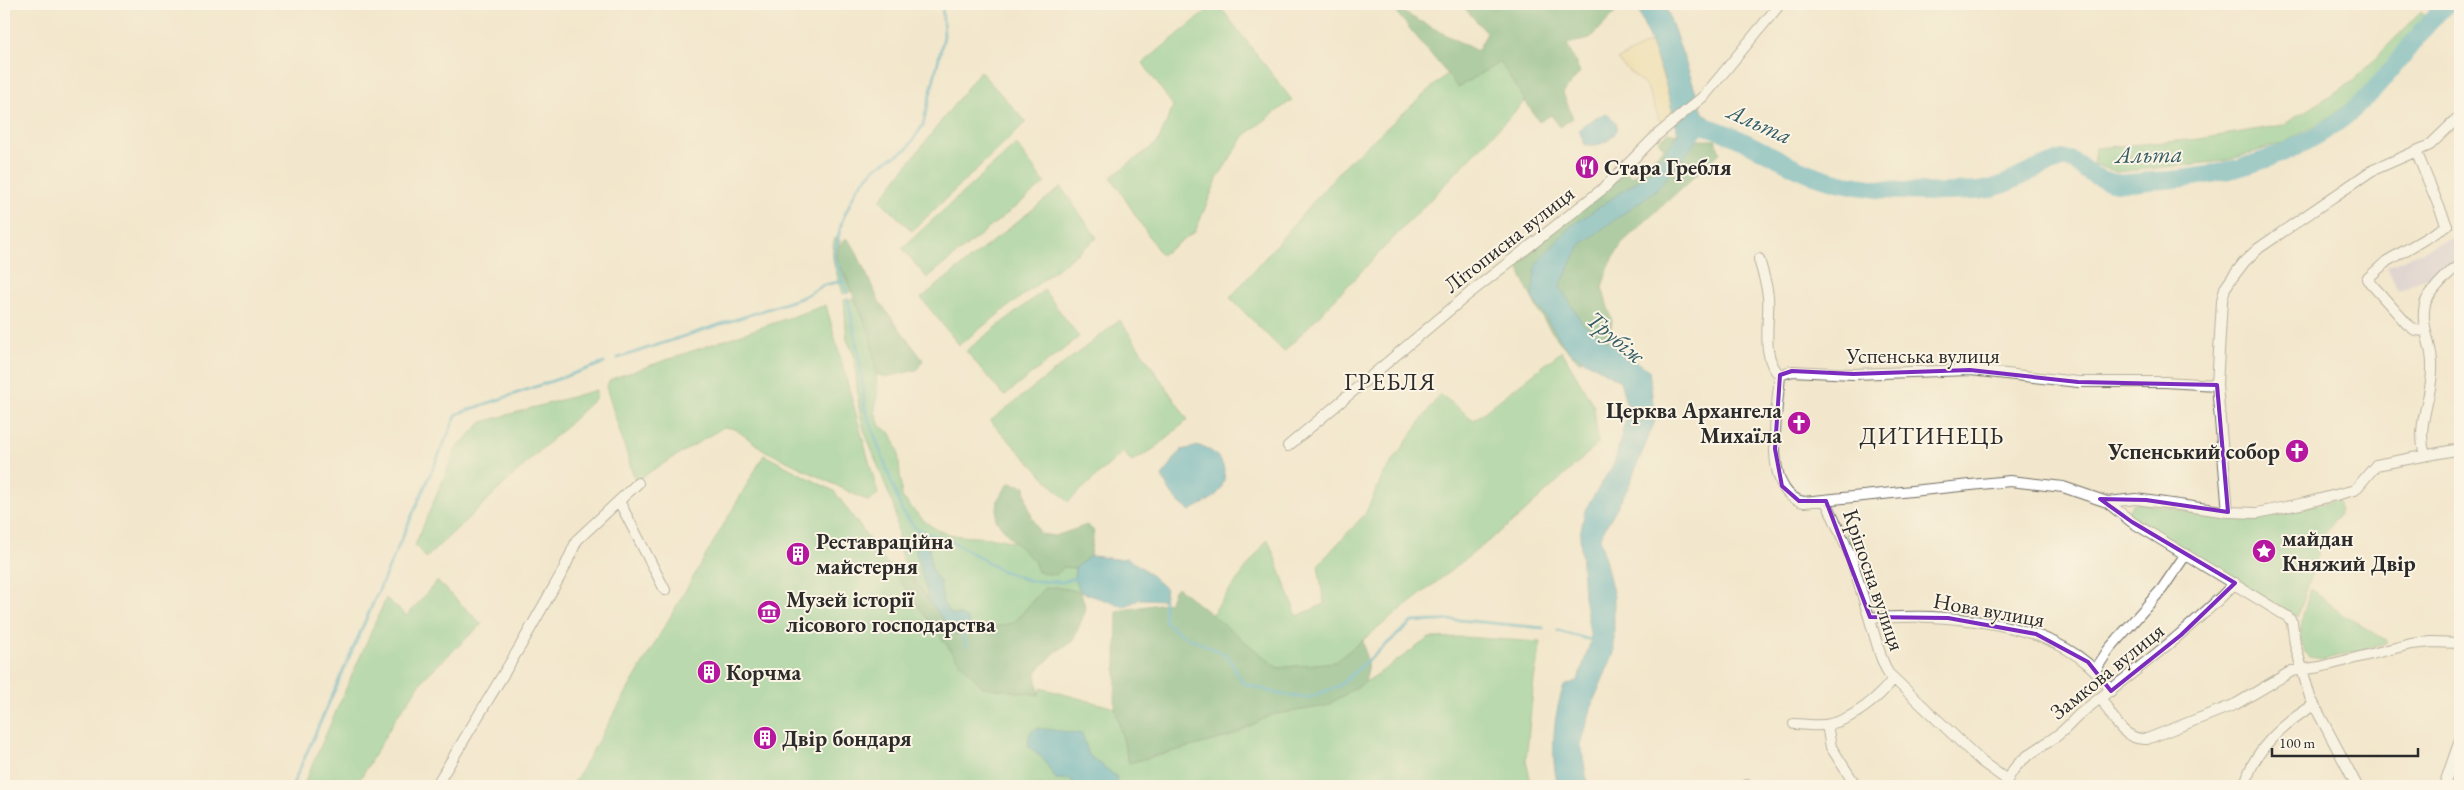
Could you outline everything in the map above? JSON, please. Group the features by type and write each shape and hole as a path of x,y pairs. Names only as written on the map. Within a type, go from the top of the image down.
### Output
{"street":[{"name":"Літописна вулиця","path":"1288,446 1471,292 1604,188 1672,122 1706,95 1780,4"},
{"path":"2228,512 2217,385 2224,293 2228,284 2245,261 2259,248 2371,170 2436,141 2460,116"},
{"path":"2416,151 2447,226 2388,261 2367,279 2407,324 2414,330 2425,331"},
{"path":"1759,259 1768,294 1769,355 1772,367 1780,375"},
{"path":"2425,455 2421,442 2421,426 2432,364 2423,320 2426,300 2448,272 2460,265"},
{"name":"Успенська вулиця","path":"1780,375 1792,371 1853,374 1970,370 2072,382 2165,382 2217,385"},
{"name":"Кріпосна вулиця","path":"1780,375 1775,449 1782,486 1789,496 1799,501 1826,500 1851,557 1881,657 1893,679 2006,783"},
{"path":"2107,502 2136,499 2228,512 2248,513 2275,510 2358,488 2376,465 2460,449"},
{"path":"1826,500 2010,481 2063,487 2107,502 2132,522 2235,583 2290,619 2301,669 2314,705 2357,786"},
{"path":"436,786 521,645 563,571 577,540 638,483"},
{"path":"619,501 665,590"},
{"path":"2096,670 2109,649 2162,589 2186,554"},
{"name":"Замкова вулиця","path":"2006,783 2023,758 2060,734 2076,718 2181,635 2235,583"},
{"name":"Нова вулиця","path":"1870,617 1948,618 2030,632 2071,651 2096,670 2111,691"},
{"path":"2101,698 2123,731 2134,738 2147,739 2226,709 2251,696 2283,674 2301,669 2320,667 2411,644 2432,642 2460,643"},
{"path":"1794,724 1827,725 1846,717 1872,701 1893,679"},
{"path":"2245,786 2250,766 2259,754 2286,725 2314,705"},
{"path":"1827,725 1830,747 1856,786"},
{"path":"2444,786 2460,740"}],"highlighted area":[{"path":"1970,370 2078,382 2217,385 2228,512 2146,500 2100,499 2132,522 2235,583 2181,635 2111,691 2088,662 2036,634 1948,618 1870,617 1826,501 1799,501 1782,486 1775,449 1780,375 1792,371 1853,374"}],"shaded area":[{"path":"2454,237 2460,250 2460,262 2398,291 2387,267"}],"green space":[{"path":"1215,4 1218,4 1292,100 1245,135 1218,177 1195,232 1161,255 1111,177 1158,142 1173,106 1143,63"},
{"path":"1461,4 1514,4 1518,7 1516,4 1617,4 1616,12 1590,39 1567,44 1580,72 1563,93 1573,118 1560,127 1551,115 1539,122 1500,62 1458,87 1391,6 1477,51 1487,33"},
{"path":"2421,12 2427,18 2366,90 2328,118 2286,142 2225,161 2117,172 2093,164 2095,148 2199,139 2283,125 2353,81"},
{"path":"1500,62 1526,100 1284,352 1230,298 1345,165 1447,74 1458,87"},
{"path":"980,71 1026,122 912,231 880,200"},
{"path":"1668,132 1701,140 1716,140 1720,153 1623,242 1609,266 1602,287 1612,321 1610,339 1580,362 1558,340 1541,316 1515,260 1626,171 1632,177 1664,148 1658,141"},
{"path":"1016,144 1045,183 927,278 902,248"},
{"path":"1061,187 1097,238 959,345 921,298"},
{"path":"835,238 840,240 837,257 851,292 843,294 833,260"},
{"path":"846,238 854,247 879,301 923,360 917,370 887,377 877,375 870,333 837,257 838,247"},
{"path":"1044,290 1079,337 1004,396 966,351"},
{"path":"854,298 870,333 878,391 875,411 880,426 891,433 898,450 902,497 922,519 936,529 950,534 994,538 1020,546 1031,556 1039,572 1056,575 1063,567 1075,568 1074,578 1081,592 1055,587 1034,599 1015,622 964,635 954,634 963,633 961,615 952,615 943,603 940,582 932,571 929,548 914,544 929,601 906,568 900,552 895,510 864,430 859,408 854,355 847,340 844,300"},
{"path":"826,305 878,494 870,502 764,450 735,429 724,427 635,481 606,387 611,379"},
{"path":"1120,320 1188,420 1155,448 1132,462 1123,452 1068,502 990,421"},
{"path":"1562,351 1594,406 1598,444 1519,517 1335,662 1278,668 1211,615 1268,539 1297,616 1324,604 1318,565 1365,514 1383,475 1440,394 1474,420"},
{"path":"596,390 596,398 426,558 415,545 457,447 482,422"},
{"path":"764,455 834,491 957,659 1039,694 1041,688 1115,708 1129,763 1231,736 1271,715 1326,706 1375,676 1429,638 1463,637 1541,642 1534,679 1526,761 1532,786 572,786"},
{"path":"1009,483 1025,486 1030,511 1041,534 1055,536 1087,525 1094,531 1090,556 1075,568 1063,567 1056,575 1038,572 1034,561 1012,540 996,520 998,499"},
{"path":"2338,499 2340,509 2338,516 2324,536 2298,617 2128,515 2128,511 2133,504 2140,503 2207,515 2259,518 2293,512"},
{"path":"1846,530 1850,530 1858,564 1855,564"},
{"path":"888,565 906,568 917,586 954,634 964,635 1015,622 1044,588 1055,587 1081,592 1086,610 1073,641 1056,652 1036,672 1039,695 983,687 957,659"},
{"path":"437,581 482,624 425,677 396,718 356,786 303,786 386,598 407,616"},
{"path":"1177,587 1278,668 1335,662 1363,640 1368,669 1365,682 1326,706 1271,715 1231,736 1129,763 1115,708 1117,611 1170,602 1173,592"},
{"path":"2311,589 2342,614 2386,640 2386,644 2322,660 2309,658 2302,642 2301,624"},
{"path":"2460,746 2460,786 2448,786"}],"sand":[{"path":"1650,42 1665,82 1673,115 1671,124 1667,127 1659,119 1647,87 1617,60"}],"water":[{"path":"1636,4 1665,4 1703,112 1717,125 1714,130 1705,131 1656,190 1580,245 1560,287 1583,324 1649,370 1655,421 1628,488 1600,537 1614,597 1614,653 1593,702 1581,745 1588,786 1558,786 1553,749 1557,709 1564,686 1578,680 1591,640 1584,597 1580,535 1585,510 1614,463 1628,411 1620,381 1568,351 1532,297 1536,264 1570,227 1649,173 1678,134 1664,78"},
{"path":"1605,113 1616,124 1613,136 1601,144 1585,145 1579,131 1583,125"},
{"path":"1199,446 1214,453 1219,458 1223,465 1224,479 1222,487 1214,497 1190,511 1173,496 1162,476 1181,450"},
{"path":"917,534 924,537 929,548 932,571 940,582 943,603 952,615 961,615 968,619 969,629 963,633 954,634 929,601 914,544 914,536"},
{"path":"1090,556 1127,558 1144,569 1166,589 1164,600 1140,599 1124,607 1081,592 1074,578 1075,568"},
{"path":"1037,728 1082,734 1089,755 1117,777 1116,786 1074,786 1072,780 1056,779 1043,759 1028,746 1030,732"}],"waterway":[{"path":"847,293 834,255 842,221 857,188 876,167 907,149 923,125 944,36 942,4"},
{"name":"Альта","path":"1693,123 1721,131 1817,176 1862,187 1885,190 1932,192 1986,190 2060,159 2071,160 2089,173 2117,183 2208,175 2265,160 2292,149 2342,119 2386,77 2425,27 2447,4"},
{"path":"618,358 801,298 824,285 843,281"},
{"path":"848,299 861,368 865,409 902,511 916,529 957,544 1002,571 1031,581 1063,582 1074,578"},
{"path":"292,786 457,414 604,363"},
{"path":"1164,600 1165,622 1182,635 1227,655 1243,683 1278,694 1307,698 1339,686 1412,622 1459,620 1543,628"},
{"path":"961,631 967,646"},
{"path":"1558,631 1591,640"}],"place":[{"name":"Стара Гребля","path":"1587,167"},
{"name":"Церква Архангела Михаїла","path":"1799,423"},
{"name":"Успенський собор","path":"2297,451"},
{"name":"майдан Княжий Двір","path":"2264,551"},
{"name":"Реставраційна майстерня","path":"798,554"},
{"name":"Музей історії лісового господарства","path":"769,612"},
{"name":"Корчма","path":"709,672"},
{"name":"Двір бондаря","path":"765,738"}],"district":[{"name":"ГРЕБЛЯ","path":"1390,381"},
{"name":"ДИТИНЕЦЬ","path":"1932,435"}],"water label":[{"name":"Трубіж","path":"1616,337"}]}
